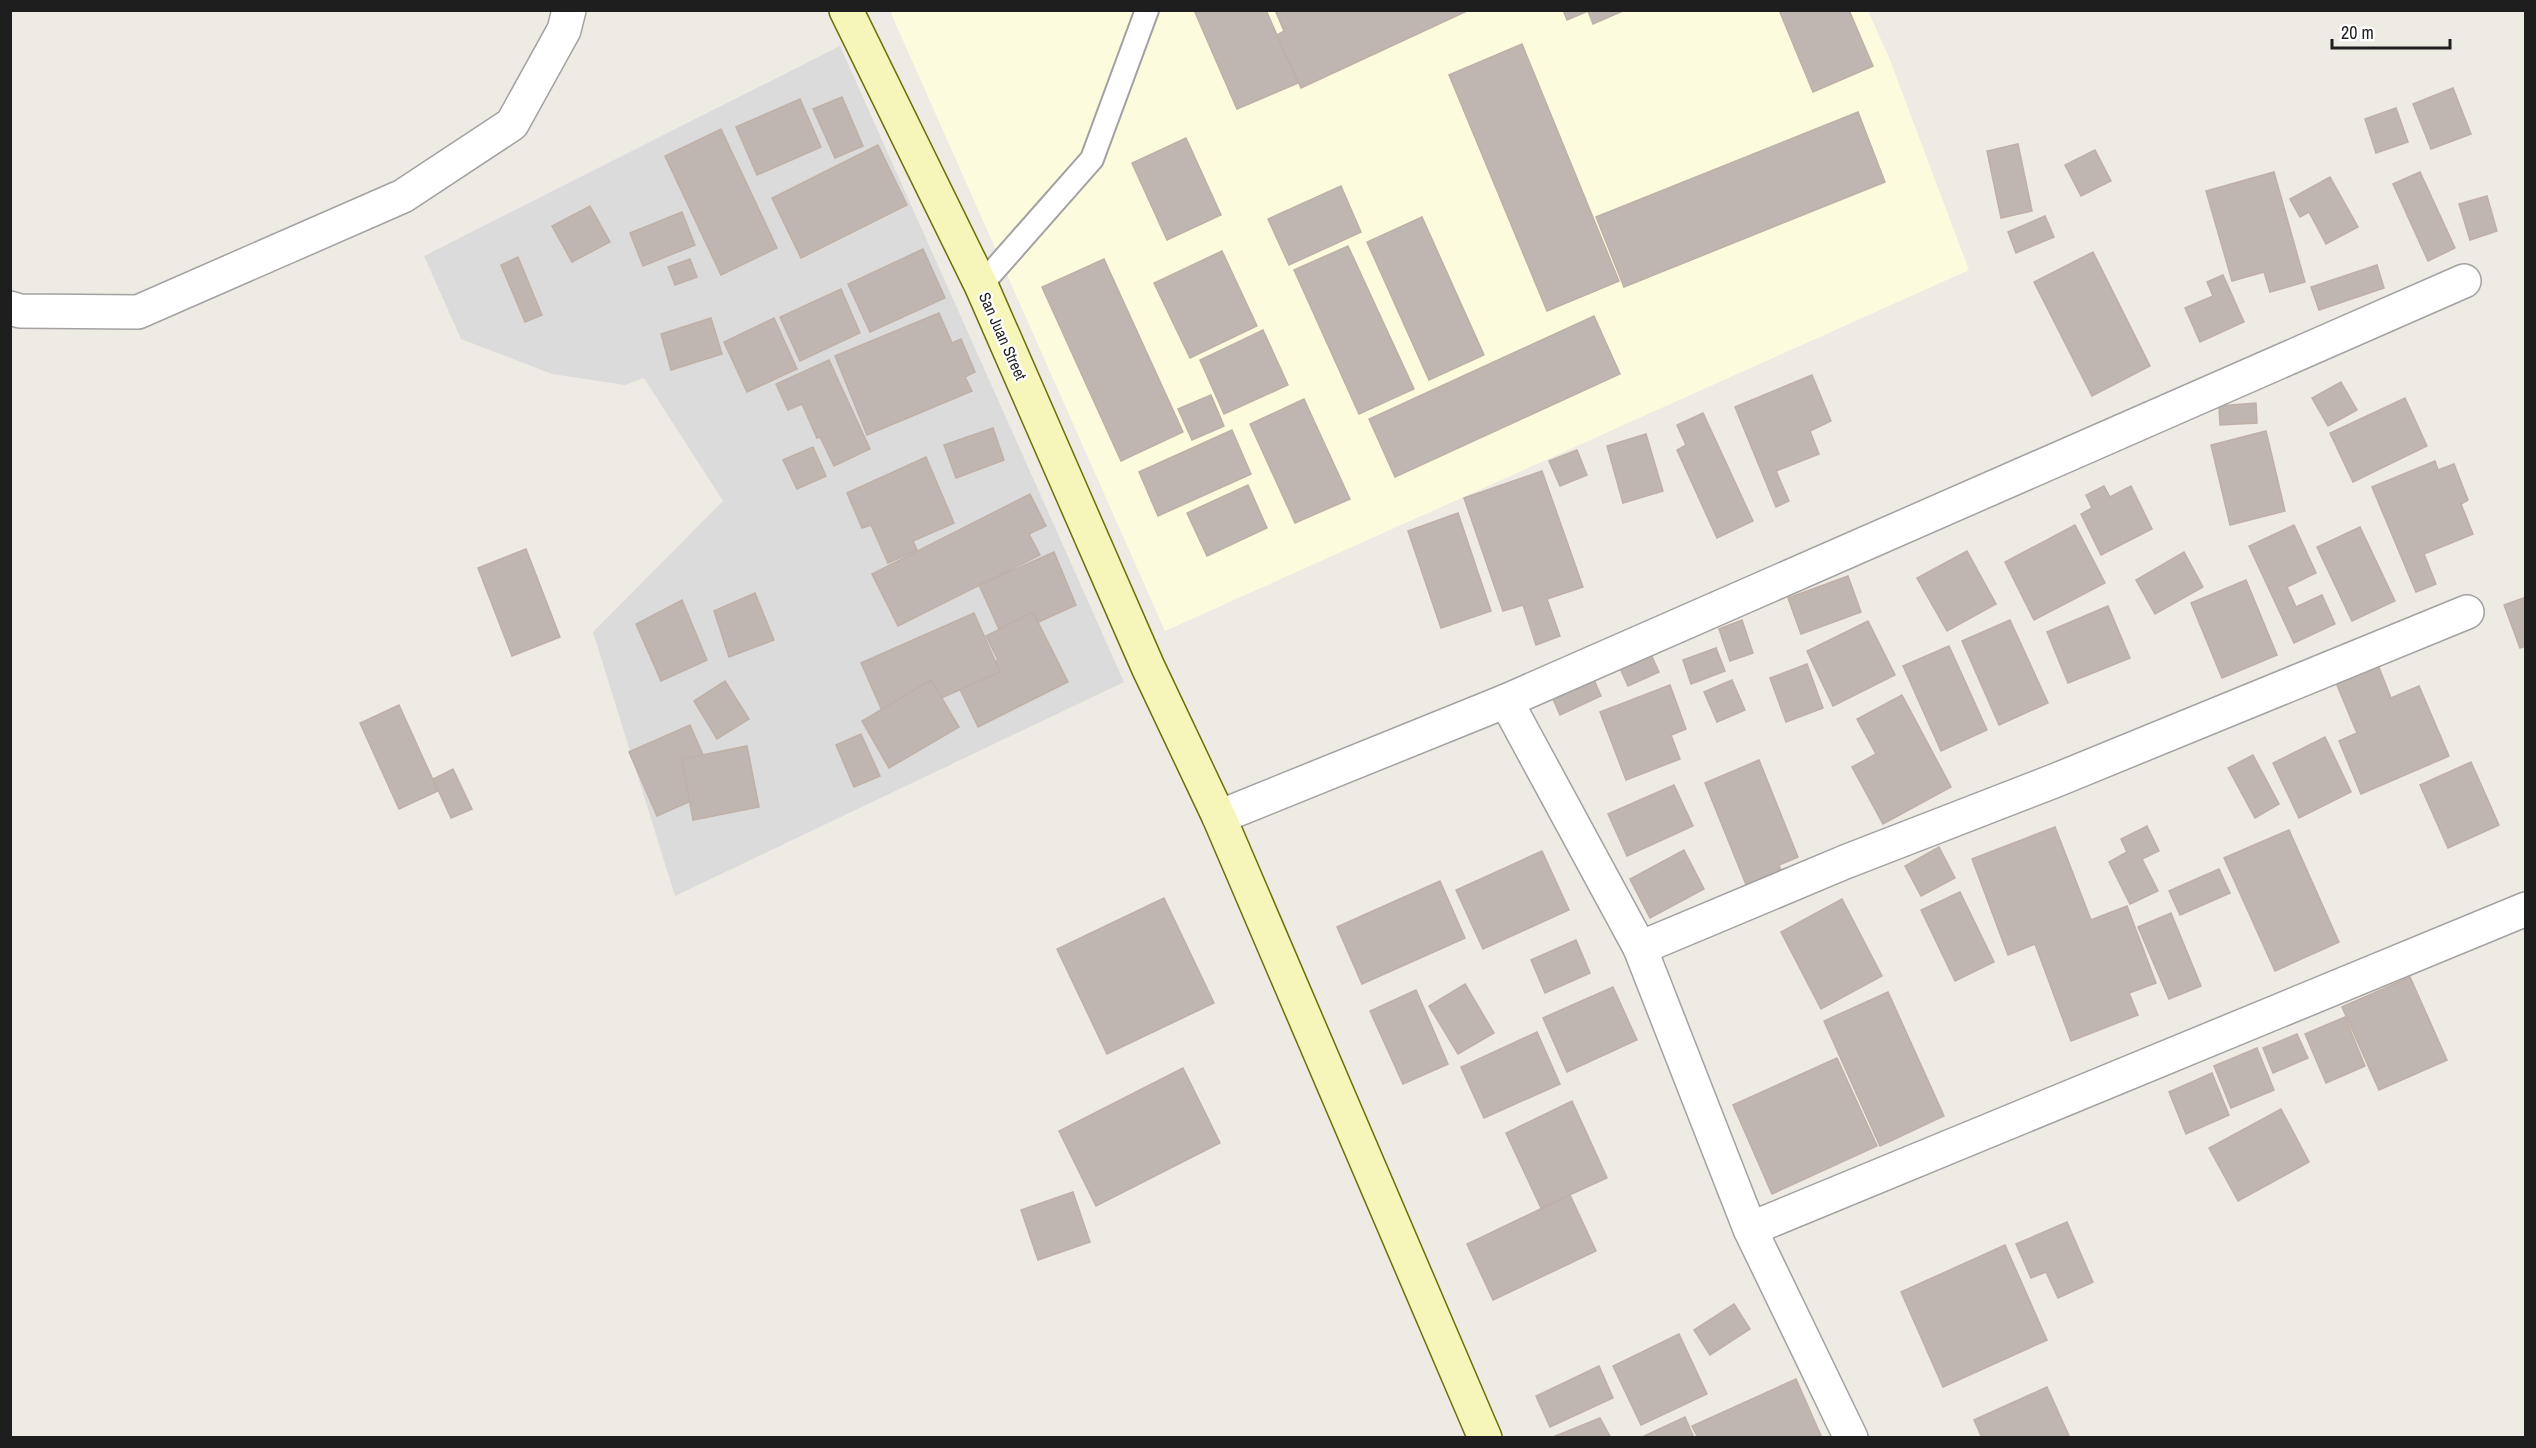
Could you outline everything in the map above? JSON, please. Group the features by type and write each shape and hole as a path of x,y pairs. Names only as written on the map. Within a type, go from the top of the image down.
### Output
{"main road":[{"name":"San Juan Street","path":"846,10 981,285 1148,667 1219,817 1485,1437"}],"street":[{"path":"10,308 20,311 138,312 403,196 512,124 564,30 569,10"},
{"path":"1219,817 1506,701 2464,281"},
{"path":"1640,948 1845,862 2054,781 2467,612"},
{"path":"1506,701 1640,948 1750,1229 1851,1437"},
{"path":"1750,1229 2526,909"}],"lane":[{"path":"981,285 1092,159 1147,10"}],"shaded area":[{"path":"890,11 1868,11 1890,60 1969,270 1165,631"},
{"path":"840,46 1124,682 675,896 593,632 723,501 644,378 625,385 552,374 461,339 424,256"}],"building":[{"path":"1194,10 1266,10 1298,83 1237,109"},
{"path":"1275,10 1469,10 1301,88 1277,35 1284,31"},
{"path":"1563,10 1625,10 1593,24 1588,11 1567,20"},
{"path":"1779,10 1849,10 1873,66 1813,92"},
{"path":"1522,44 1619,281 1547,311 1449,75"},
{"path":"2453,88 2471,134 2431,149 2413,104"},
{"path":"842,97 863,146 835,158 813,109"},
{"path":"800,99 821,147 757,175 736,127"},
{"path":"2396,108 2408,142 2376,153 2365,119"},
{"path":"1858,112 1885,182 1624,287 1596,217"},
{"path":"721,129 777,248 721,275 665,156"},
{"path":"1186,138 1221,215 1167,240 1132,163"},
{"path":"2018,144 2032,211 2001,218 1987,151"},
{"path":"878,145 907,205 801,258 772,198"},
{"path":"2095,150 2111,181 2081,196 2065,165"},
{"path":"2274,172 2305,282 2270,292 2264,272 2232,281 2206,191"},
{"path":"2420,172 2455,248 2428,261 2393,184"},
{"path":"2330,177 2358,227 2326,244 2309,212 2300,217 2290,199"},
{"path":"1341,186 1361,232 1289,265 1268,219"},
{"path":"2487,196 2497,231 2470,240 2459,204"},
{"path":"590,206 610,242 572,262 552,226"},
{"path":"682,212 695,245 643,266 630,233"},
{"path":"2045,216 2054,237 2016,253 2008,232"},
{"path":"1422,217 1484,355 1429,380 1367,242"},
{"path":"1348,246 1414,389 1359,414 1294,270"},
{"path":"923,249 945,298 870,332 848,284"},
{"path":"1222,251 1257,326 1190,358 1154,283"},
{"path":"2093,252 2150,366 2092,396 2034,282"},
{"path":"518,257 542,315 525,322 501,265"},
{"path":"690,259 697,277 675,285 668,267"},
{"path":"1104,259 1183,432 1121,461 1042,287"},
{"path":"2377,265 2384,288 2319,310 2311,287"},
{"path":"2223,275 2244,322 2200,342 2185,308 2213,296 2207,282"},
{"path":"841,289 860,333 800,361 780,317"},
{"path":"939,313 952,343 961,339 975,372 965,377 972,391 867,435 835,356"},
{"path":"1594,316 1620,374 1395,477 1369,419"},
{"path":"711,318 722,354 671,370 661,334"},
{"path":"774,318 797,369 747,392 724,342"},
{"path":"1263,330 1288,385 1224,414 1200,360"},
{"path":"829,360 870,449 834,466 820,437 817,438 802,404 788,410 776,384"},
{"path":"1812,375 1831,421 1810,431 1819,454 1776,471 1789,501 1776,507 1735,407"},
{"path":"2341,382 2357,410 2328,426 2312,398"},
{"path":"1211,395 1224,426 1192,440 1178,409"},
{"path":"2405,398 2427,446 2353,482 2330,433"},
{"path":"1304,399 1350,499 1295,523 1250,424"},
{"path":"2256,403 2257,423 2220,425 2219,406"},
{"path":"1703,413 1753,521 1717,538 1677,450 1686,445 1677,425"},
{"path":"993,428 1004,460 956,478 944,445"},
{"path":"1232,430 1251,474 1158,516 1139,472"},
{"path":"2266,431 2285,511 2230,525 2211,445"},
{"path":"1646,434 1663,491 1623,503 1607,446"},
{"path":"813,447 826,476 797,489 783,460"},
{"path":"1577,450 1587,475 1560,486 1549,461"},
{"path":"926,457 954,523 913,541 917,550 888,563 871,525 862,528 847,493"},
{"path":"2435,461 2438,470 2454,464 2468,500 2461,504 2473,534 2424,554 2436,584 2416,592 2372,487"},
{"path":"1542,471 1583,587 1547,599 1560,636 1536,645 1523,605 1503,611 1464,498"},
{"path":"1248,485 1267,528 1207,556 1187,513"},
{"path":"2104,486 2110,497 2131,486 2152,529 2101,555 2081,514 2092,508 2086,495"},
{"path":"1030,494 1046,526 1029,534 1040,555 898,626 872,574"},
{"path":"1458,513 1491,611 1441,628 1408,531"},
{"path":"2075,525 2105,583 2034,620 2005,562"},
{"path":"2294,525 2316,573 2287,587 2296,607 2322,595 2335,624 2294,643 2249,546"},
{"path":"2360,527 2395,601 2352,621 2317,547"},
{"path":"526,549 560,637 512,656 478,568"},
{"path":"1967,551 1996,604 1947,631 1917,578"},
{"path":"1054,552 1076,605 1003,638 979,585"},
{"path":"2184,552 2203,587 2155,614 2136,580"},
{"path":"1848,576 1861,612 1801,634 1788,598"},
{"path":"2246,580 2277,655 2222,678 2191,603"},
{"path":"755,593 774,640 729,657 714,611"},
{"path":"2526,597 2526,646 2520,648 2504,605"},
{"path":"682,600 707,660 661,681 636,624"},
{"path":"2108,606 2130,658 2068,683 2047,632"},
{"path":"1033,612 1068,682 978,727 956,681 998,660 986,636"},
{"path":"974,613 1000,672 887,722 861,663"},
{"path":"1742,620 1753,653 1730,661 1719,629"},
{"path":"2010,620 2048,703 1999,725 1962,641"},
{"path":"1868,621 1895,675 1833,706 1807,651"},
{"path":"1949,646 1987,730 1941,751 1903,666"},
{"path":"1716,648 1725,671 1691,684 1683,660"},
{"path":"1650,652 1659,672 1628,686 1619,666"},
{"path":"1807,664 1823,708 1786,722 1770,678"},
{"path":"2378,665 2391,698 2419,686 2449,756 2361,794 2339,741 2357,733 2336,683"},
{"path":"1591,673 1601,696 1560,715 1550,692"},
{"path":"931,680 959,727 889,768 862,721"},
{"path":"1732,680 1745,710 1717,722 1704,692"},
{"path":"725,681 749,719 717,739 694,701"},
{"path":"1670,685 1686,729 1671,735 1680,759 1626,780 1600,712"},
{"path":"1902,695 1951,787 1883,824 1852,767 1876,754 1857,719"},
{"path":"399,705 438,791 399,809 360,723"},
{"path":"690,725 718,789 657,816 629,752"},
{"path":"861,734 880,776 854,787 836,745"},
{"path":"2325,737 2351,792 2299,818 2273,763"},
{"path":"747,746 759,807 693,820 682,759"},
{"path":"2253,755 2279,804 2255,818 2228,768"},
{"path":"1759,760 1798,857 1779,865 1782,873 1747,887 1705,783"},
{"path":"2471,762 2499,825 2448,848 2420,785"},
{"path":"453,769 472,809 451,818 433,779"},
{"path":"1674,785 1693,826 1627,856 1608,814"},
{"path":"2147,826 2159,851 2142,859 2158,891 2130,904 2109,862 2127,852 2121,839"},
{"path":"2055,827 2091,920 2127,906 2156,983 2129,993 2138,1015 2071,1041 2035,944 2008,955 1972,859"},
{"path":"2289,830 2339,942 2275,971 2224,858"},
{"path":"1939,847 1955,878 1921,896 1905,866"},
{"path":"1684,850 1704,889 1650,918 1630,879"},
{"path":"1542,851 1569,910 1483,949 1456,890"},
{"path":"2219,869 2230,893 2180,915 2169,891"},
{"path":"1440,881 1465,938 1362,984 1337,927"},
{"path":"1960,892 1994,962 1955,981 1921,910"},
{"path":"1164,898 1214,1003 1107,1054 1057,949"},
{"path":"1842,899 1882,976 1821,1009 1781,932"},
{"path":"2171,913 2201,986 2169,999 2138,927"},
{"path":"1576,940 1590,973 1545,993 1531,960"},
{"path":"2410,977 2447,1060 2379,1090 2342,1007"},
{"path":"1465,984 1494,1033 1458,1054 1429,1006"},
{"path":"1613,987 1637,1040 1567,1072 1543,1018"},
{"path":"1416,990 1448,1064 1403,1084 1370,1011"},
{"path":"1888,992 1944,1116 1880,1146 1824,1021"},
{"path":"2345,1017 2365,1066 2326,1083 2305,1034"},
{"path":"1537,1032 1560,1084 1484,1118 1461,1067"},
{"path":"2297,1034 2308,1058 2273,1073 2263,1048"},
{"path":"2257,1048 2274,1090 2231,1108 2214,1066"},
{"path":"1837,1058 1877,1146 1772,1194 1733,1105"},
{"path":"1183,1068 1220,1143 1096,1206 1059,1131"},
{"path":"2212,1073 2229,1115 2186,1134 2169,1092"},
{"path":"1572,1101 1607,1178 1541,1208 1506,1133"},
{"path":"2281,1109 2309,1162 2238,1201 2209,1148"},
{"path":"1073,1192 1090,1242 1038,1260 1021,1210"},
{"path":"1570,1195 1596,1251 1493,1300 1467,1244"},
{"path":"2067,1222 2093,1282 2058,1298 2046,1272 2031,1278 2016,1244"},
{"path":"2005,1245 2047,1340 1943,1387 1901,1292"},
{"path":"1734,1304 1750,1329 1710,1355 1694,1330"},
{"path":"1679,1334 1707,1394 1641,1425 1613,1366"},
{"path":"1599,1366 1613,1398 1550,1427 1536,1396"},
{"path":"1796,1379 1822,1438 1698,1438 1692,1426"},
{"path":"2047,1387 2070,1438 1982,1438 1974,1420"},
{"path":"1685,1417 1694,1438 1640,1438"},
{"path":"1600,1418 1611,1438 1553,1437"}]}
